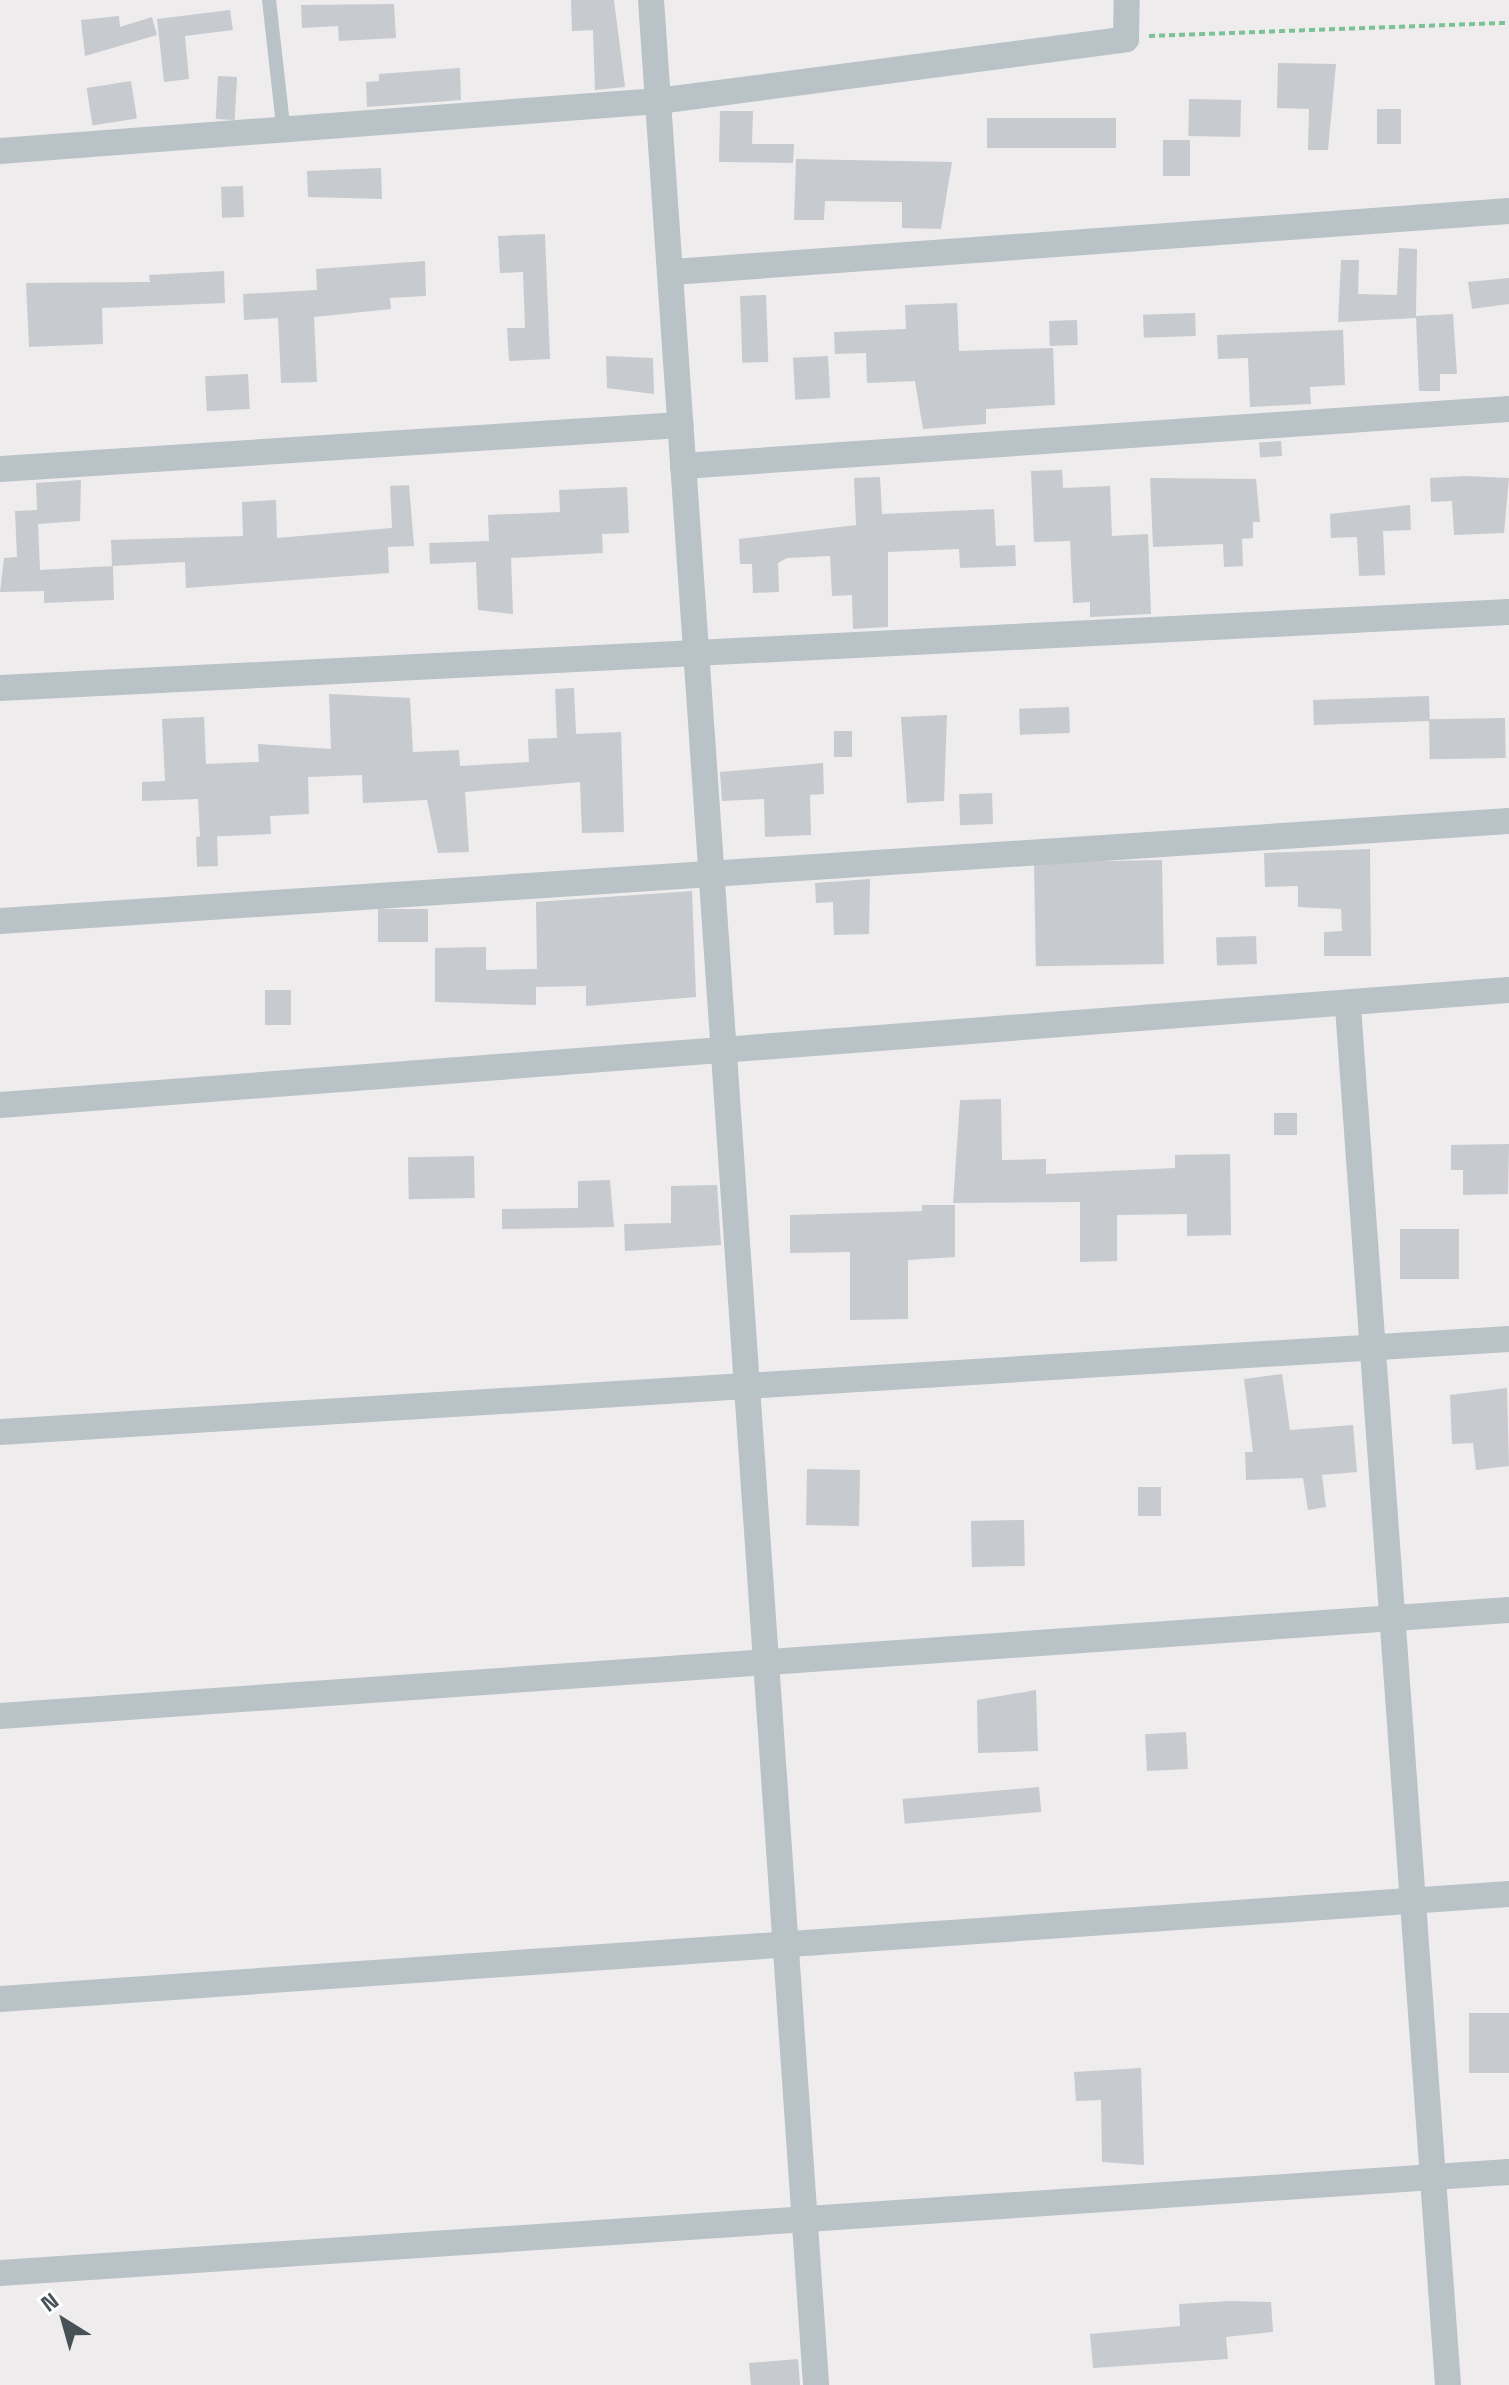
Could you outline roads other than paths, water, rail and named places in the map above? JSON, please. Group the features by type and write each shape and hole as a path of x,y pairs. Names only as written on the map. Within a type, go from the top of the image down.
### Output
{"street":[{"path":"651,0 673,272 683,466 816,2385"},
{"path":"0,151 283,125 658,101 1126,39 1127,0"},
{"path":"673,272 1509,211"},
{"path":"683,466 1509,409"},
{"path":"0,469 681,425"},
{"path":"0,688 696,649 1509,612"},
{"path":"0,921 1509,821"},
{"path":"0,1105 724,1055 1348,1007 1509,990"},
{"path":"1348,1007 1448,2385"},
{"path":"0,1432 1509,1339"},
{"path":"0,1716 1509,1610"},
{"path":"0,1999 1509,1894"},
{"path":"0,2273 1509,2172"}],"lane":[{"path":"269,0 283,125"}]}
